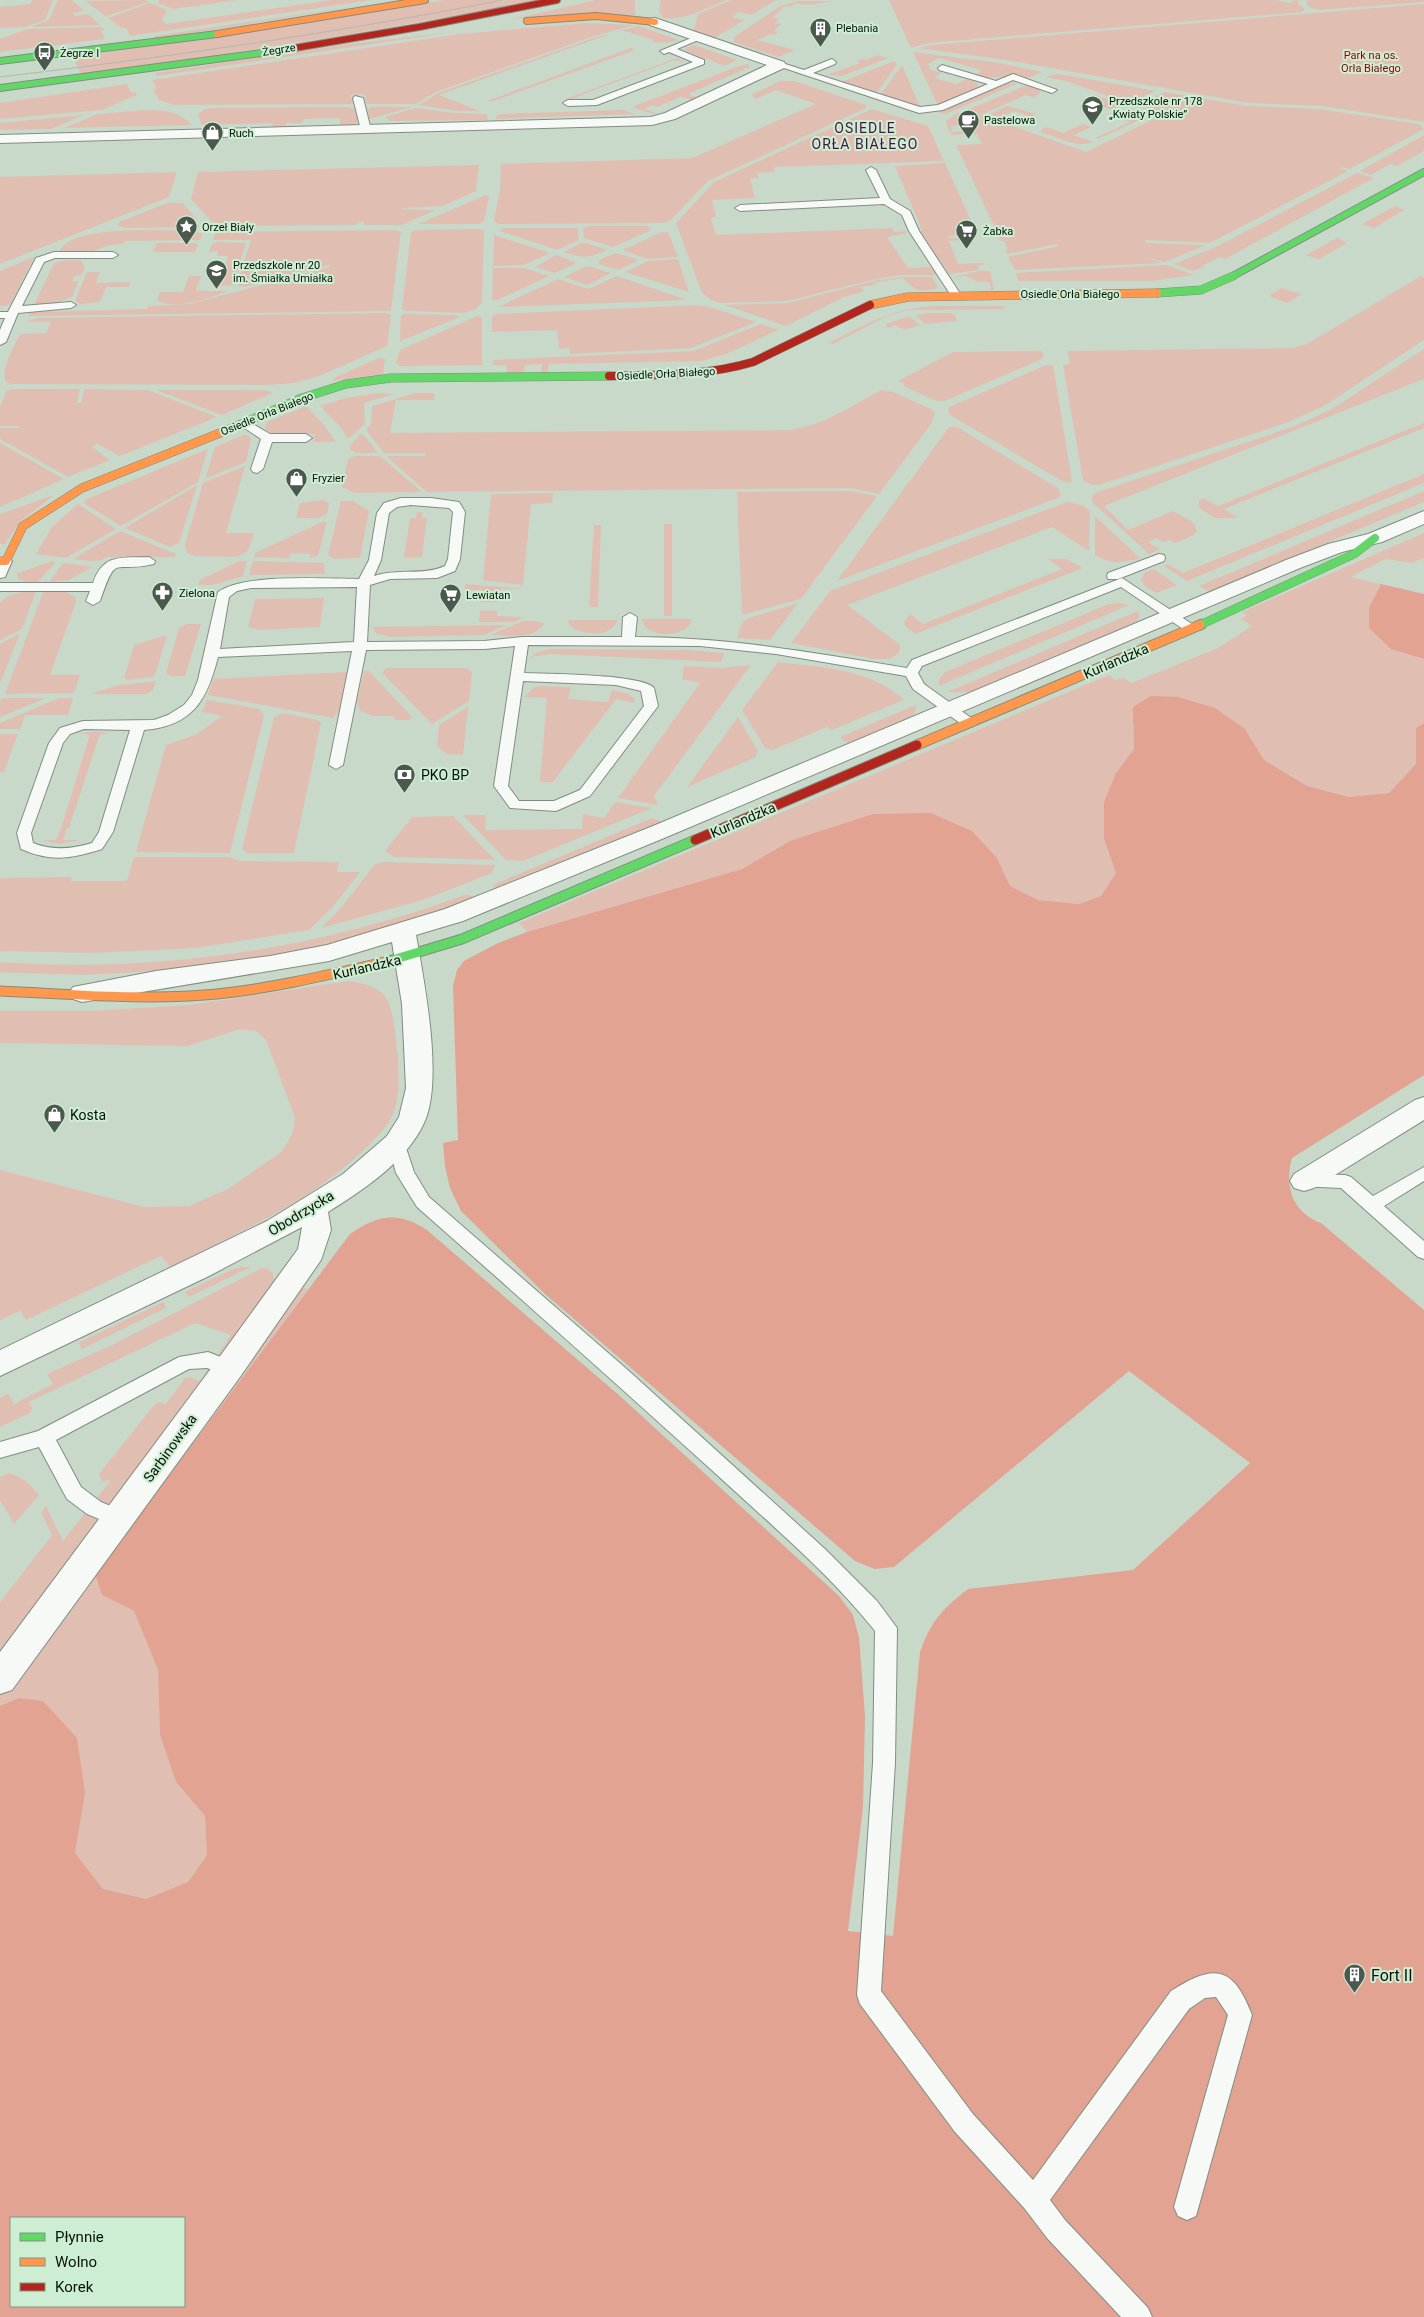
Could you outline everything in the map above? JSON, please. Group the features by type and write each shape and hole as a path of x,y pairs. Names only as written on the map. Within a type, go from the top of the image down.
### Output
{"street":[{"path":"362,11 400,0"},
{"name":"Żegrze","path":"0,61 203,36 425,0"},
{"name":"Żegrze","path":"0,88 124,73 364,37 557,0"},
{"path":"642,9 645,16 655,22 779,65"},
{"path":"512,22 596,16 655,22"},
{"path":"364,37 493,24"},
{"path":"0,139 652,121 670,116 779,65"},
{"path":"0,96 124,73"},
{"name":"Osiedle Orła Białego","path":"3,561 23,526 72,494 171,451 302,398 346,384 392,378 683,375 733,369 753,362 872,304 908,297 956,294 1169,293 1201,290 1224,280 1424,172"},
{"name":"Kurlandzka","path":"405,945 454,916 625,846 949,708 1293,564 1335,548 1375,538 1424,517"},
{"name":"Kurlandzka","path":"0,991 82,993 329,953 462,939 1191,628 1354,554 1375,538"},
{"name":"Obodrzycka","path":"0,1364 255,1240 312,1208 354,1180 397,1142 411,1123 419,1088 415,1004 405,945"},
{"path":"1304,1181 1424,1107"},
{"name":"Sarbinowska","path":"0,1678 229,1368 311,1252 317,1230 312,1208"}],"lane":[{"path":"568,103 594,102 702,62 665,51 699,38"},
{"path":"805,73 832,62"},
{"path":"779,65 919,110 940,108 1013,77 1052,90"},
{"path":"942,68 997,84"},
{"path":"358,98 366,130"},
{"path":"871,170 886,201 906,213 914,231 956,294"},
{"path":"740,208 886,201"},
{"path":"0,342 40,260 54,255 113,255"},
{"path":"0,315 71,305"},
{"path":"244,423 267,438 306,438"},
{"path":"257,469 267,438"},
{"path":"138,726 106,832 97,846 74,853 43,853 26,846 24,833 56,744 65,731 83,726 138,726 146,726 169,720 194,702 199,696 212,654 224,595 233,588 251,584 364,582 389,574 437,574 450,568 454,559 459,512 455,505 444,502 398,502 388,506 383,513 375,560 364,582 360,646 336,765"},
{"path":"1113,576 1159,558"},
{"name":"Osiedle Orła Białego","path":"0,574 3,561"},
{"path":"93,601 104,572 114,562 149,561"},
{"path":"911,673 916,663 1122,582 1191,628"},
{"path":"0,587 98,587"},
{"path":"628,640 630,617"},
{"path":"556,640 557,623"},
{"path":"212,654 360,646 484,645 522,641 628,640 700,642 776,650 911,673"},
{"path":"518,676 616,681 646,688 651,706 585,793 556,806 515,805 501,786 522,641"},
{"path":"911,673 918,686 968,723"},
{"path":"397,1142 405,1173 423,1202 623,1377 818,1555 870,1608 886,1628 884,1763 869,1995 964,2122 1034,2200 1056,2229 1139,2317"},
{"path":"1371,1206 1424,1173"},
{"path":"1304,1181 1345,1182 1424,1252"},
{"path":"0,1450 44,1437 186,1362 208,1360 229,1368"},
{"path":"44,1437 74,1493 94,1508 118,1518"},
{"path":"1034,2200 1180,2000 1198,1988 1211,1985 1224,1987 1234,1997 1240,2015 1187,2207"}],"green space":[{"path":"32,0 53,0 45,20 25,27 0,28 0,7 30,4"},
{"path":"58,0 72,0 84,11 73,13 75,16 88,14 100,25 31,27 49,20"},
{"path":"146,0 149,2 106,16 85,1"},
{"path":"159,0 238,0 173,9 158,3"},
{"path":"332,0 372,0 130,36 126,28 122,28 108,18 150,3 167,10 162,20 166,24"},
{"path":"444,0 498,0 502,2 506,0 539,0 311,40 81,74 73,57 298,25"},
{"path":"596,0 635,0 635,15 559,15 513,19"},
{"path":"661,0 727,0 696,13 664,18 659,11"},
{"path":"732,0 776,0 752,15 739,12 732,17 744,20 713,39 693,32 698,14"},
{"path":"889,0 1274,0 1291,3 1294,0 1298,0 1298,4 1305,9 1302,12 928,43 911,48"},
{"path":"1308,0 1424,0 1424,2 1320,10 1308,6 1306,2"},
{"path":"798,1 834,1 808,5 795,3 791,7 785,6 773,17 779,19 775,23 781,24 774,31 778,32 775,35 771,34 757,40 795,50 778,57 733,42 734,37 780,6"},
{"path":"376,3 156,39 154,36"},
{"name":"Park na os. Orła Białego","path":"1424,4 1424,122 1322,106 1248,103 1006,60 918,48 931,45"},
{"path":"585,23 634,25 591,37 436,92 416,104 366,104 365,94 350,95 354,104 174,105 159,100 153,90 157,89 152,80 461,34"},
{"path":"638,26 679,40 666,43 651,42 655,40 622,30"},
{"path":"101,27 105,30 101,31 105,39 0,52 0,39 27,29"},
{"path":"460,31 157,76 155,73 350,44"},
{"path":"615,32 439,95 480,111 458,111 419,105 438,93"},
{"path":"694,45 737,60 725,66 686,51 686,48"},
{"path":"631,48 635,50 491,102 487,101"},
{"path":"913,52 1000,63 1042,72 1026,79 1013,76 989,78 975,75 982,70 939,58 928,64 931,70 942,73 934,78 956,84 966,79 975,82 979,86 976,91 938,106"},
{"path":"878,55 888,58 842,76 827,75 860,63 857,61 862,59 866,60"},
{"path":"677,58 685,63 675,60 571,99 572,101 563,100"},
{"path":"894,61 897,65 876,94 839,83"},
{"path":"748,64 750,67 688,94 699,98 692,100 681,97 657,107 652,105 645,109 656,113 653,114 634,108 634,106"},
{"path":"902,65 920,107 880,95"},
{"path":"1056,74 1156,91 1131,102 1124,102 1066,81 1045,77"},
{"path":"780,81 794,81 866,105 866,108 708,181 672,219 664,223 498,224 494,221 500,189 501,164 692,158 816,104 776,90 756,99 751,95"},
{"path":"1018,83 946,114 938,112 1003,84"},
{"path":"127,84 131,93 136,92 137,95 102,110 0,119 0,103"},
{"path":"1027,85 1039,89 1040,93 1034,98 1026,95 981,115 1086,152 1156,118 1153,110 1142,107 1141,104 1165,92 1248,106 1319,109 1419,124 1424,129 1350,169 1339,168 1348,171 1210,243 1145,240 1146,243 1206,245 1165,262 1141,256 1162,263 1015,270 1008,257 1059,246 1058,244 1007,254 1006,250 1008,249 1004,241 1001,241 956,145 982,144 977,134 951,135 950,132 965,131 962,126 951,126 952,131 949,131 946,121 953,116"},
{"path":"1094,95 1120,103 1121,106 1113,110 1081,100"},
{"path":"1007,106 1036,114 1030,117 1014,111 1000,118 991,114"},
{"path":"347,107 356,109 359,120 355,124 339,128 341,118 304,119 302,123 286,123 285,129 273,129 273,123 202,125 198,114 205,109 213,108"},
{"path":"373,107 412,107 370,119 367,109"},
{"path":"416,108 454,113 485,114 488,120 390,121 385,117"},
{"path":"872,109 928,126 944,161 773,167 775,172 757,173 759,178 750,179 755,198 712,200 716,216 711,218 716,235 892,228 894,232 907,231 905,234 887,237 908,268 930,267 938,275 902,275 876,279 787,301 720,303 711,300 702,293 676,223 714,182"},
{"path":"1130,109 1144,111 1146,117 1098,139 1095,138 1130,122 1123,119 1129,116 1121,113"},
{"path":"145,110 171,112 187,120 192,125 64,128 98,114"},
{"path":"623,110 635,114 496,119 497,115 504,114"},
{"path":"84,115 51,129 0,130 0,123"},
{"path":"1083,124 1091,127 1074,135 1093,142 1087,144 1074,143 1041,132 1041,130 1047,127 1063,133"},
{"path":"1424,135 1424,151 1397,166 1390,164 1371,175 1360,171"},
{"path":"945,163 977,234 947,236 949,238 962,238 963,240 949,241 958,264 984,263 984,265 978,265 979,270 949,274 920,231 922,230 895,166"},
{"path":"479,165 476,191 443,206 402,208 436,210 402,225 365,225 364,222 359,222 356,225 219,226 214,224 191,199 198,172"},
{"path":"177,172 169,197 0,264 0,177"},
{"path":"1357,173 1374,178 1225,259 1220,257 1202,266 1204,267 1193,271 1174,264 1218,246"},
{"path":"486,195 489,196 484,221 479,224 418,224"},
{"path":"167,203 183,203 197,220 198,227 125,228 117,225 121,221"},
{"path":"1395,206 1404,210 1374,228 1362,224"},
{"path":"591,226 648,226 651,230 613,247 584,238 583,228"},
{"path":"503,228 578,228 579,240 557,250 500,231"},
{"path":"479,229 484,231 482,302 476,309 464,313 406,311 402,309 411,232 416,230"},
{"path":"143,230 195,231 202,234 200,240 125,241 124,244 110,245 91,252 59,252 67,243 81,236 100,233"},
{"path":"395,230 401,232 391,311 28,316 30,312 147,309 148,306 189,304 330,267 329,265 245,287 239,286 237,284 251,240 213,240 215,234 219,232"},
{"path":"662,232 668,232 678,257 648,259 622,250"},
{"path":"494,235 550,253 524,265 493,266"},
{"path":"1337,238 1347,243 1319,259 1306,255"},
{"path":"216,242 246,243 233,285 219,286 228,256 217,256 218,251 209,252 212,244"},
{"path":"157,243 198,244 195,252 153,252"},
{"path":"582,243 607,250 586,257 563,252"},
{"path":"616,253 637,259 637,261 618,270 599,264 599,260"},
{"path":"556,255 575,262 575,264 555,273 535,267"},
{"path":"34,257 12,302 7,306 0,306 0,271"},
{"path":"678,259 689,292 625,272 648,261"},
{"path":"66,260 81,260 85,267 81,275 74,276 72,281 79,281 72,297 51,305 33,307 54,263"},
{"path":"1167,265 1194,275 1152,281 1018,281 1016,273"},
{"path":"584,267 592,267 611,273 587,285 564,277"},
{"path":"493,268 524,268 549,276 497,300 492,300"},
{"path":"980,271 990,271 994,290 991,290 989,282 975,281 966,276 952,277"},
{"path":"87,272 100,272 96,283 131,282 129,287 106,287 100,302 80,304 75,301"},
{"path":"189,276 201,276 196,291 228,291 202,300 182,304 164,303 157,300 160,292 183,292"},
{"path":"617,276 687,300 498,307 558,279 588,289"},
{"path":"1421,276 1424,278 1424,340 1324,406 1289,422 1099,485 1092,485 1083,480 1063,365 1070,364 1067,351 1291,348 1307,344"},
{"path":"903,277 932,277 938,288 919,290 911,286 903,278 873,283 875,285 860,287 865,291 844,297 786,326 725,305 788,303 878,280"},
{"path":"1281,288 1302,294 1287,303 1271,297 1270,295"},
{"path":"697,305 713,308 756,322 691,348 570,354 570,348 559,349 557,330 492,332 492,316 497,314"},
{"path":"1005,306 1003,309 909,310 887,316 833,344 829,343 868,323 893,313 921,307"},
{"path":"385,313 391,315 387,346 317,377 292,383 269,385 12,384 6,382 6,364 20,334 46,333 51,322 25,322 38,318"},
{"path":"951,313 956,316 957,321 925,324 916,315"},
{"path":"401,315 455,315 460,317 400,341"},
{"path":"477,316 482,318 482,365 400,366 396,363 400,350"},
{"path":"909,316 920,325 905,330 894,325 889,328 886,327 886,324"},
{"path":"761,324 778,330 729,353 702,361 549,364 548,373 541,373 542,364 525,365 524,373 507,373 507,365 493,365 493,360 694,351"},
{"path":"1424,349 1424,379 1104,506 1128,530 1173,511 1194,523 1197,531 1194,535 1175,543 1170,540 1163,542 1156,538 1148,542 1160,549 1149,554 1092,502 1092,496 1095,493 1295,426 1332,409"},
{"path":"1042,351 1044,358 945,401 937,401 905,387 903,383 898,381 953,352"},
{"path":"379,358 385,359 383,375 331,381 336,377"},
{"path":"1046,365 1053,365 1072,481 1070,483 1062,481 950,415 948,411 949,407"},
{"path":"12,389 80,389 77,403 81,403 84,389 148,390 217,417 120,456 97,444 92,447 110,460 68,477 0,439 0,428 19,428 20,426 0,426 0,407 6,391"},
{"path":"156,390 265,390 273,393 222,415"},
{"path":"881,390 893,392 931,409 935,413 931,424 879,494 851,488 427,492 386,456 425,456 425,453 384,453 366,430 371,424 372,406 416,393 433,393 435,395 434,400 396,400 390,433 789,430 825,420"},
{"path":"378,393 394,394 364,403 365,424 348,439 342,429 320,406 346,398"},
{"path":"306,406 324,425 336,442 313,442 315,434 277,434 265,429 267,422"},
{"path":"1424,423 1424,428 1224,509 1238,518 1215,518 1199,508 1199,501 1203,498 1218,506"},
{"path":"949,427 957,427 1059,489 1061,495 1058,498 837,581"},
{"path":"362,433 378,453 357,453 350,450 351,444"},
{"path":"243,435 248,435 251,439 246,462 205,479 215,447"},
{"path":"0,443 64,479 0,507"},
{"path":"208,449 198,482 121,526 85,504 85,500"},
{"path":"356,456 380,456 422,492 354,493 342,487 348,459"},
{"path":"245,466 226,533 254,533 248,551 237,557 195,556 187,553 185,545 203,483"},
{"path":"1424,474 1424,483 1187,581 1164,566 1168,564 1183,573"},
{"path":"197,485 179,543 170,547 125,528"},
{"path":"850,491 877,496 801,599 742,615 737,492"},
{"path":"1424,491 1424,502 1210,592 1199,586"},
{"path":"553,493 552,503 531,504 523,585 483,580 491,494"},
{"path":"54,495 22,520 4,545 0,543 0,514"},
{"path":"323,500 329,503 327,514 318,518 296,518 300,503"},
{"path":"341,501 353,501 369,511 360,558 334,559 328,555"},
{"path":"1067,502 1082,505 1090,511 1089,551 1052,527 847,605 900,645 899,653 890,659 874,659 791,643 830,591"},
{"path":"78,504 116,529 66,558 36,554 52,527"},
{"path":"417,512 423,512 422,518 427,518 422,557 404,558 410,518 416,518"},
{"path":"1095,516 1140,558 1112,562 1095,555"},
{"path":"322,522 327,522 318,556 310,558 311,554 291,553 289,558 254,557 255,553"},
{"path":"664,524 672,524 672,616 664,616"},
{"path":"594,525 601,525 598,607 589,607"},
{"path":"120,531 176,554 175,557 107,557 95,561 73,559"},
{"path":"1424,533 1424,558 1412,563 1386,559 1350,577 1381,584 1369,608 1419,659 1424,659 1424,723 1416,729 1416,764 1389,793 1349,797 1307,786 1264,760 1245,729 1133,726 1134,749 1116,773 1104,839 1116,873 1101,896 1079,904 1038,900 1010,886 997,858 790,841 742,869 527,932 519,923 1109,675 1115,680 1124,678 1132,683 1218,648 1252,626 1241,619 1247,615 1242,612"},
{"path":"1048,559 1066,559 1083,568 915,634 906,627 904,622 910,614 923,624 1062,569"},
{"path":"52,561 56,562 37,583 29,583 18,578 17,574 21,572"},
{"path":"239,561 247,561 243,576 213,585 198,585 200,580"},
{"path":"253,561 324,563 325,574 249,575"},
{"path":"63,563 92,567 69,580 49,582"},
{"path":"1154,569 1177,585 1156,593 1145,586 1141,580 1145,572"},
{"path":"465,584 525,589 500,589 498,602 481,602 482,590 465,590"},
{"path":"44,590 64,591 75,597 76,602 50,675 80,675 74,693 5,694"},
{"path":"27,591 36,591 22,629 0,640 0,603 8,596"},
{"path":"324,598 320,627 259,630 248,627 255,599"},
{"path":"798,603 770,640 737,638 742,623 749,618"},
{"path":"1109,604 1129,605 939,686 939,679 945,672"},
{"path":"480,611 497,611 497,616 524,617 514,622 479,622"},
{"path":"1138,611 1139,617 1135,623 1124,628 982,688 970,692 947,692"},
{"path":"642,619 692,619 683,630 667,634 650,631"},
{"path":"568,620 618,620 610,630 588,633 574,629 569,625"},
{"path":"523,621 544,623 540,629 528,635 490,635"},
{"path":"187,624 201,624 185,676 171,676 166,673 179,628"},
{"path":"506,625 485,635 390,637 377,634 372,627"},
{"path":"20,633 0,684 0,644"},
{"path":"167,636 153,677 128,680 124,678 134,645"},
{"path":"551,649 689,650 724,653 721,662 551,654 530,657 538,652"},
{"path":"778,662 845,671 877,682 904,700 832,730 827,727 773,750 765,748 742,710"},
{"path":"751,665 654,796 658,805 618,798 700,683 682,679 684,666 720,668"},
{"path":"386,668 466,668 472,672 469,701 432,724 382,673"},
{"path":"364,671 369,671 412,717 409,720 394,720 395,716 373,716 360,711 357,702"},
{"path":"347,672 339,711 333,718 208,695 213,679"},
{"path":"156,681 153,690 146,694 90,694 119,685"},
{"path":"540,686 571,687 568,699 608,702 612,690 628,694 634,698 635,703 616,699 553,782 540,782 547,698 524,697 533,688"},
{"path":"3,698 46,698 0,717 0,700"},
{"path":"59,698 73,698 68,715 25,715 20,729 0,729 0,723"},
{"path":"207,700 260,709 264,716 230,853 136,852 166,745 195,735 222,716 202,712"},
{"path":"916,705 914,714 905,721 848,743 840,737"},
{"path":"468,707 463,755 447,754 437,746 439,725"},
{"path":"284,713 318,720 321,723 294,853 247,853 242,849 274,717"},
{"path":"738,717 758,751 756,757 687,787"},
{"path":"95,731 111,734 100,734 69,828 67,828 63,840 80,840 59,844 42,840 56,840 61,829 90,734 78,734"},
{"path":"0,734 18,734 4,772 0,772"},
{"path":"615,802 652,808 523,861 506,860 463,815 486,815 485,830 582,829 583,814 604,818"},
{"path":"453,816 495,860 394,857 385,851 412,817"},
{"path":"652,818 666,823 492,891 495,884"},
{"path":"134,857 229,857 240,861 339,862 337,872 360,872 333,907 309,930 196,948 93,953 0,951 0,878 72,877 71,881 127,881"},
{"path":"383,862 495,865 492,873 423,900 321,928 340,909 375,864"},
{"path":"464,895 470,895 479,901 315,949 194,969 84,975 0,972 0,962 59,965 118,964 177,960 235,953 294,943 351,930 408,914"},
{"path":"348,981 370,986 384,995 391,1010 393,1020 399,1072 398,1093 390,1120 372,1142 327,1181 277,1213 170,1267 161,1256 26,1320 20,1311 0,1320 0,1170 145,1207 189,1206 230,1188 282,1151 292,1135 295,1118 266,1040 256,1031 240,1029 188,1046 0,1043 0,1011 90,1011 189,1005"},
{"path":"240,1267 251,1267 189,1297 185,1292 231,1270"},
{"path":"262,1268 268,1269 273,1273 273,1278 308,1289 95,1574 102,1595 134,1611 158,1670 160,1735 176,1782 205,1816 207,1855 188,1882 146,1899 103,1889 75,1853 85,1793 19,1698 0,1706 0,1602 52,1535 41,1512 46,1506 63,1541 111,1480 102,1482 99,1474 154,1405 159,1402 166,1404 185,1378 189,1377 200,1381 231,1335 195,1323 29,1402 32,1408 30,1413 0,1427 0,1398 8,1394 14,1404 53,1384 47,1374 110,1346"},
{"path":"163,1302 166,1308 82,1349 78,1343"},
{"path":"9,1473 26,1481 39,1495 14,1524 0,1500 0,1477"}],"shaded area":[{"path":"1381,584 1424,594 1424,659 1391,649 1369,628 1369,608"},
{"path":"1151,696 1178,697 1215,708 1245,729 1264,760 1307,786 1349,797 1389,793 1416,764 1416,728 1424,723 1424,1075 1292,1158 1289,1178 1293,1197 1303,1212 1321,1223 1424,1310 1424,2317 0,2317 0,1706 19,1698 43,1701 77,1738 85,1793 75,1853 103,1889 146,1899 188,1882 207,1855 205,1816 176,1782 160,1735 158,1670 134,1611 102,1595 95,1574 350,1234 379,1219 388,1218 407,1220 427,1230 621,1397 839,1596 853,1615 859,1637 865,1716 863,1807 848,1931 893,1936 920,1652 938,1616 968,1589 1133,1570 1250,1463 1129,1371 894,1567 875,1569 855,1561 544,1293 461,1211 450,1188 445,1166 443,1143 458,1140 453,986 457,970 464,961 496,944 527,932 742,869 790,841 873,814 931,813 972,831 997,858 1010,886 1038,900 1079,904 1101,896 1116,873 1104,839 1104,802 1116,773 1134,749 1133,707"}],"tram line":[{"path":"0,77 252,43 378,23 503,0"}],"traffic: fast":[{"path":"0,61 217,34"},
{"path":"0,88 277,51"},
{"path":"1157,293 1201,290 1225,280 1424,172"},
{"path":"225,431 302,398 346,384 391,378 609,376"},
{"path":"1200,625 1354,554 1375,538"},
{"path":"389,961 462,939 695,840"}],"traffic: slow":[{"path":"217,34 425,0"},
{"path":"527,21 596,16 655,22"},
{"path":"870,305 908,297 1157,293"},
{"path":"0,561 6,561 23,526 82,488 225,431"},
{"path":"917,745 1200,625"},
{"path":"0,991 136,997 217,994 325,976 389,961"}],"traffic: jam":[{"path":"277,51 419,27 557,0"},
{"path":"609,376 682,375 736,367 753,362 870,305"},
{"path":"695,840 917,745"}],"place":[{"name":"Plebania","path":"820,47"},
{"name":"Żegrze I","path":"44,72"},
{"name":"Przedszkole nr 178 „Kwiaty Polskie”","path":"1093,126"},
{"name":"Pastelowa","path":"968,139"},
{"name":"Ruch","path":"213,152"},
{"name":"Orzeł Biały","path":"186,246"},
{"name":"Żabka","path":"967,250"},
{"name":"Przedszkole nr 20 im. Śmiałka Umiałka","path":"217,290"},
{"name":"Fryzier","path":"296,497"},
{"name":"Zielona","path":"163,612"},
{"name":"Lewiatan","path":"450,614"},
{"name":"PKO BP","path":"405,794"},
{"name":"Kosta","path":"54,1134"},
{"name":"Fort II","path":"1355,1994"}],"district":[{"name":"OSIEDLE ORŁA BIAŁEGO","path":"865,136"}]}
